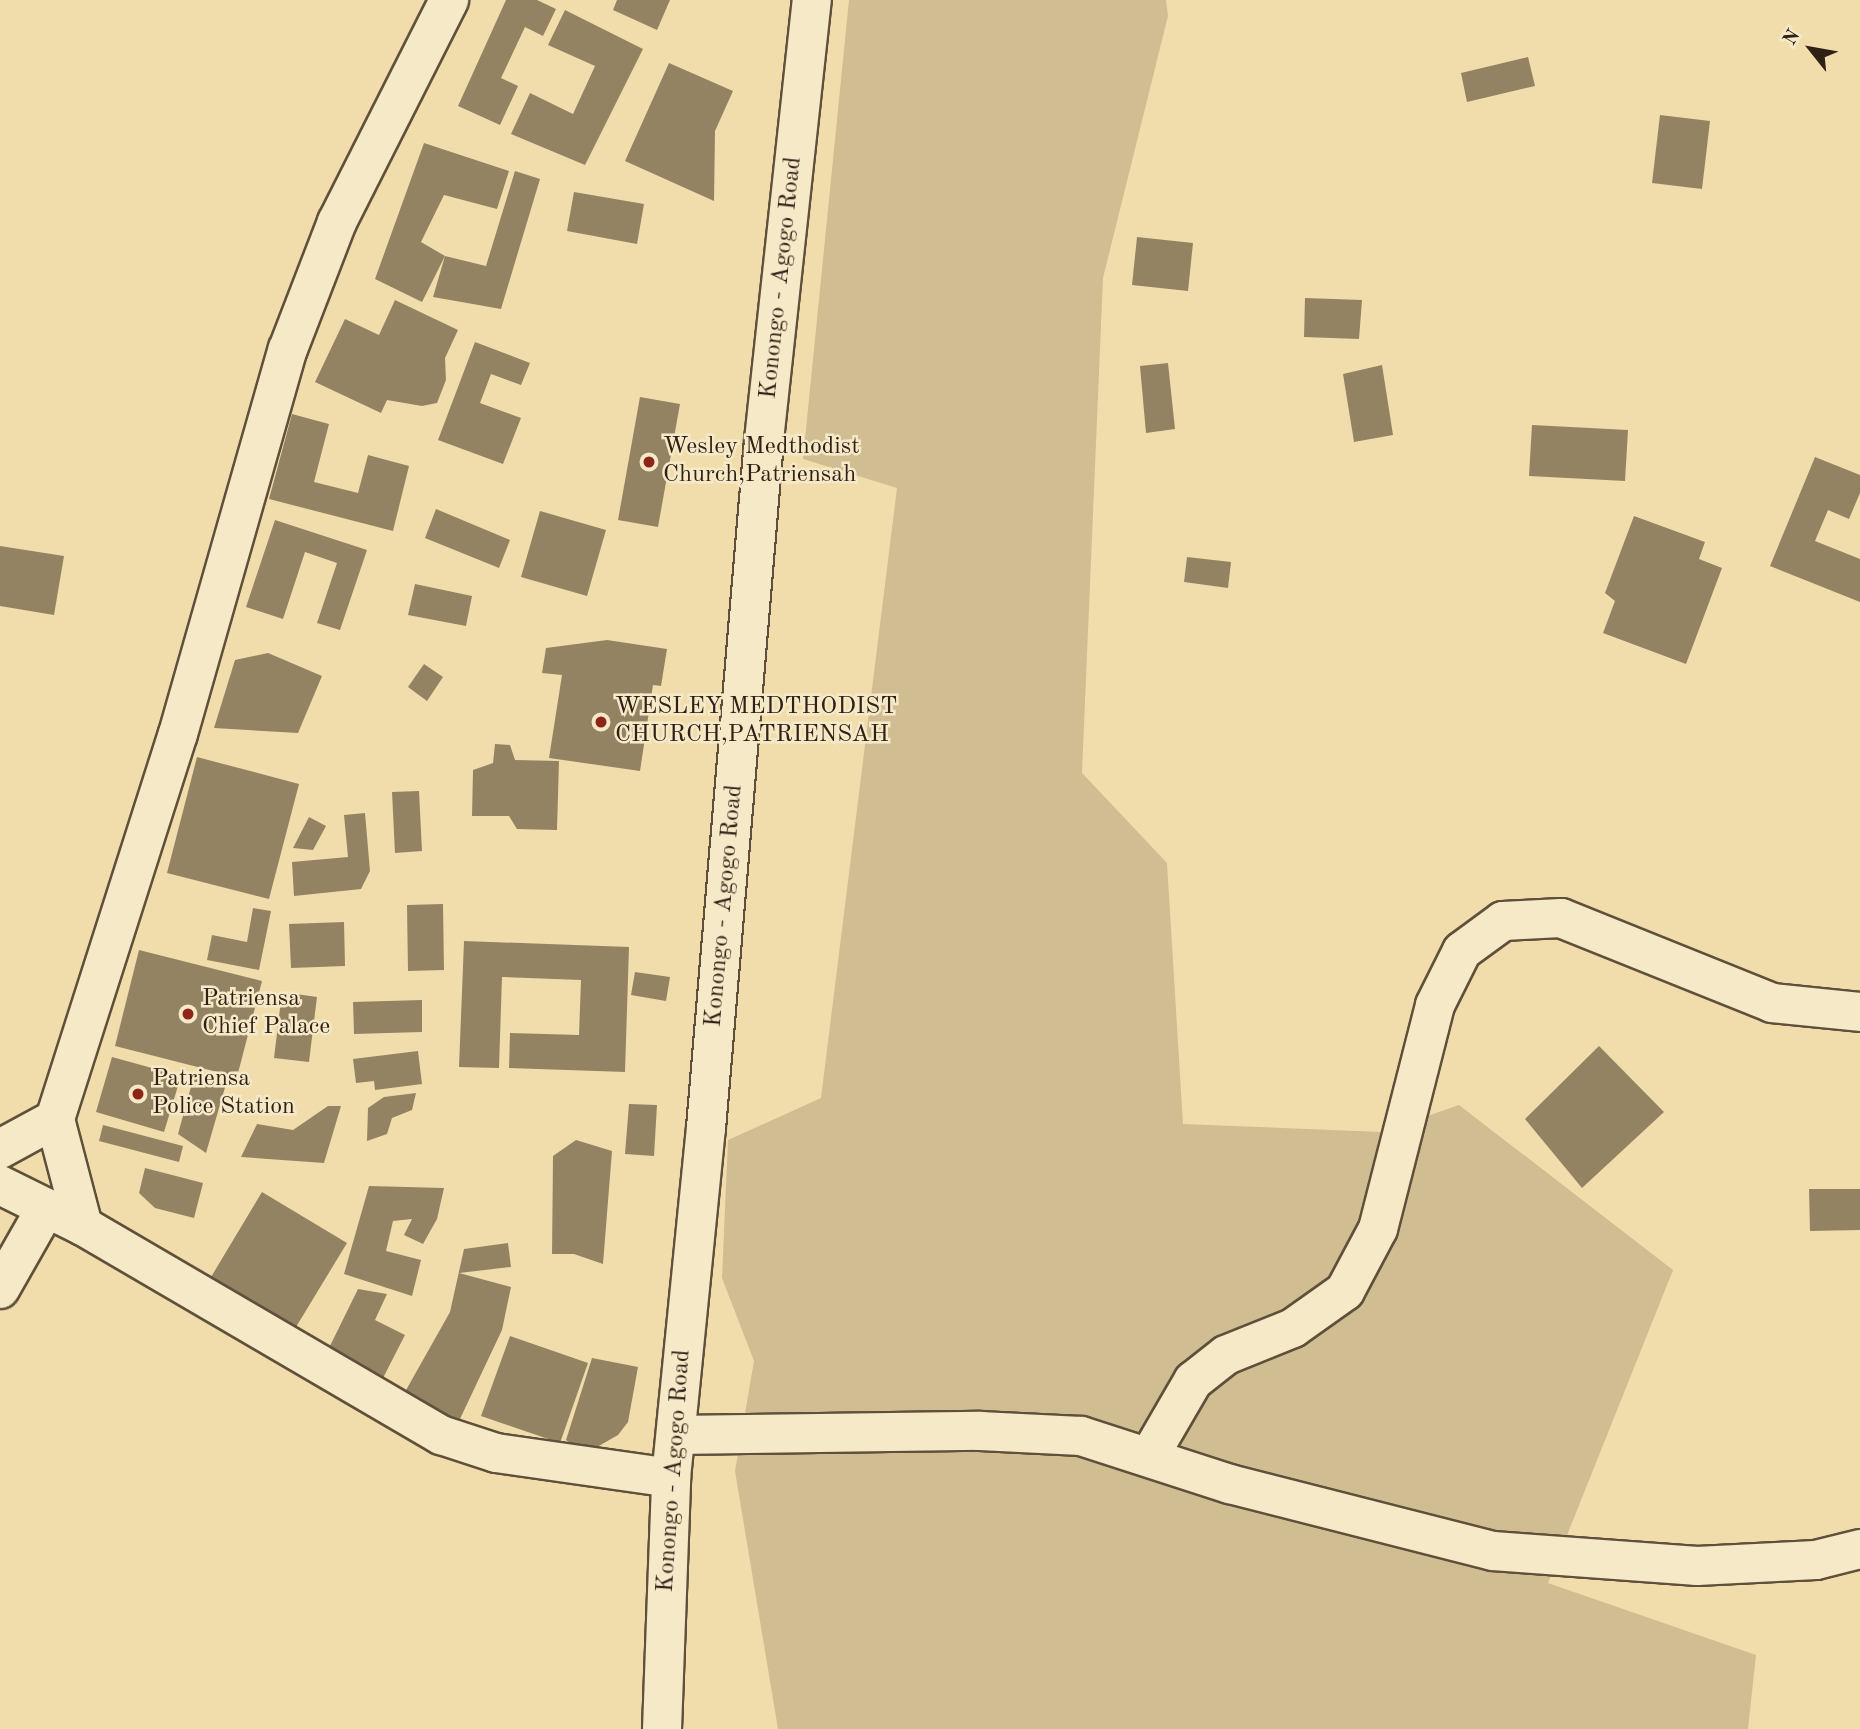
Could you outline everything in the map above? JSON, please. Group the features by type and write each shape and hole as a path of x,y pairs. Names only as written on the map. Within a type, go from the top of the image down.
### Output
{"street":[{"path":"83,1226 55,1118 178,734 288,349 337,222 449,0"},
{"name":"Konongo - Agogo Road","path":"662,1729 671,1478 764,440 812,0"},
{"path":"1150,1455 1194,1381 1226,1355 1293,1328 1345,1291 1378,1229 1434,1005 1462,951 1503,921 1561,918 1772,1003 1860,1012"},
{"path":"0,1149 55,1118"},
{"path":"0,1185 83,1226 441,1435 496,1453 671,1478"},
{"path":"0,1289 46,1208"},
{"path":"676,1435 980,1431 1080,1436 1150,1455 1230,1484 1493,1551 1697,1566 1816,1560 1860,1549"}],"shaded area":[{"path":"849,0 1166,0 1168,16 1103,278 1082,773 1167,863 1183,1124 1381,1132 1459,1105 1673,1270 1548,1583 1756,1655 1748,1729 778,1729 735,1471 754,1361 722,1278 728,1140 821,1098 897,488 803,459"}],"building":[{"path":"506,0 537,0 556,9 543,36 525,27 501,78 518,86 500,125 458,106"},
{"path":"617,0 670,0 657,30 613,10"},
{"path":"565,10 643,49 585,165 511,134 530,93 573,114 595,66 548,45"},
{"path":"1528,57 1535,86 1467,102 1461,73"},
{"path":"669,63 733,91 715,131 714,201 625,161"},
{"path":"1660,115 1710,121 1702,189 1652,183"},
{"path":"424,143 509,171 497,209 444,195 421,242 445,256 422,302 375,279"},
{"path":"515,171 540,179 501,309 433,297 445,256 486,266"},
{"path":"574,192 644,204 637,244 567,231"},
{"path":"1137,237 1193,243 1188,291 1132,285"},
{"path":"1305,298 1362,300 1359,339 1304,337"},
{"path":"395,300 458,330 445,358 446,380 437,403 422,406 387,400 381,413 315,382 345,319 379,335"},
{"path":"475,342 530,363 521,385 491,374 480,403 521,418 503,464 438,440"},
{"path":"1168,363 1175,429 1146,433 1140,366"},
{"path":"1382,365 1393,435 1354,442 1343,374"},
{"name":"Wesley Medthodist Church,Patriensah","path":"640,397 680,404 658,527 618,520"},
{"path":"292,414 329,424 314,482 358,493 368,455 409,466 393,531 269,499"},
{"path":"1532,425 1628,430 1625,481 1529,476"},
{"path":"1815,457 1860,475 1860,493 1849,519 1828,510 1815,541 1860,559 1860,602 1770,566"},
{"path":"436,509 510,540 499,568 425,538"},
{"path":"540,511 606,530 587,596 521,577"},
{"path":"1634,516 1705,542 1699,559 1722,568 1686,664 1603,633 1615,601 1605,593"},
{"path":"275,520 367,550 340,630 317,623 337,563 305,552 283,619 246,607"},
{"path":"0,546 64,556 54,615 0,606"},
{"path":"1187,557 1231,562 1228,588 1184,582"},
{"path":"415,584 472,596 466,626 408,615"},
{"name":"WESLEY MEDTHODIST CHURCH,PATRIENSAH","path":"607,640 667,649 661,686 653,685 640,771 549,758 562,675 542,673 546,648"},
{"path":"268,653 322,676 298,733 214,728 235,660"},
{"path":"424,664 443,677 427,701 408,687"},
{"path":"495,744 510,745 515,760 559,761 557,830 517,829 509,816 472,816 473,770 493,763"},
{"path":"197,757 299,784 269,899 167,873"},
{"path":"419,791 422,851 395,853 392,792"},
{"path":"365,813 370,871 361,889 294,896 292,862 348,857 344,815"},
{"path":"309,817 326,826 313,850 293,848"},
{"path":"443,904 444,970 408,971 407,905"},
{"path":"253,908 271,911 259,970 207,960 212,935 247,942"},
{"path":"344,922 345,966 291,968 289,924"},
{"path":"464,941 629,947 625,1072 509,1068 510,1033 579,1035 581,980 502,977 499,1068 459,1067"},
{"name":"Patriensa Chief Palace","path":"139,950 262,981 237,1077 115,1046"},
{"path":"635,972 670,977 666,1001 631,995"},
{"path":"282,992 317,997 309,1062 274,1058"},
{"path":"422,1000 422,1032 354,1034 353,1002"},
{"path":"1599,1046 1664,1112 1582,1188 1525,1119"},
{"path":"418,1051 422,1084 375,1090 374,1081 356,1083 353,1059"},
{"name":"Patriensa Police Station","path":"112,1057 181,1076 164,1132 96,1112"},
{"path":"194,1076 226,1084 206,1153 178,1134"},
{"path":"416,1093 412,1110 392,1118 387,1134 367,1141 368,1108 384,1097"},
{"path":"629,1104 657,1105 654,1156 625,1154"},
{"path":"328,1106 341,1106 324,1163 241,1157 257,1124 293,1130"},
{"path":"103,1125 183,1146 179,1162 99,1141"},
{"path":"576,1140 612,1151 603,1264 574,1254 552,1254 553,1156"},
{"path":"145,1168 203,1183 194,1218 155,1208 139,1193"},
{"path":"369,1186 444,1188 437,1219 423,1244 404,1235 412,1219 393,1221 386,1251 421,1260 412,1296 344,1274"},
{"path":"1809,1189 1860,1189 1860,1230 1810,1231"},
{"path":"262,1192 347,1243 296,1327 211,1277"},
{"path":"508,1243 511,1267 459,1273 511,1287 502,1330 459,1421 401,1399 450,1312 464,1249"},
{"path":"358,1289 387,1294 375,1320 405,1335 382,1380 327,1352"},
{"path":"510,1336 588,1363 560,1443 481,1416"},
{"path":"592,1358 638,1367 628,1422 618,1435 583,1455 566,1440"}],"place":[{"name":"Wesley Medthodist Church,Patriensah","path":"649,462"},
{"name":"WESLEY MEDTHODIST CHURCH,PATRIENSAH","path":"601,722"},
{"name":"Patriensa Chief Palace","path":"188,1014"},
{"name":"Patriensa Police Station","path":"138,1094"}]}
